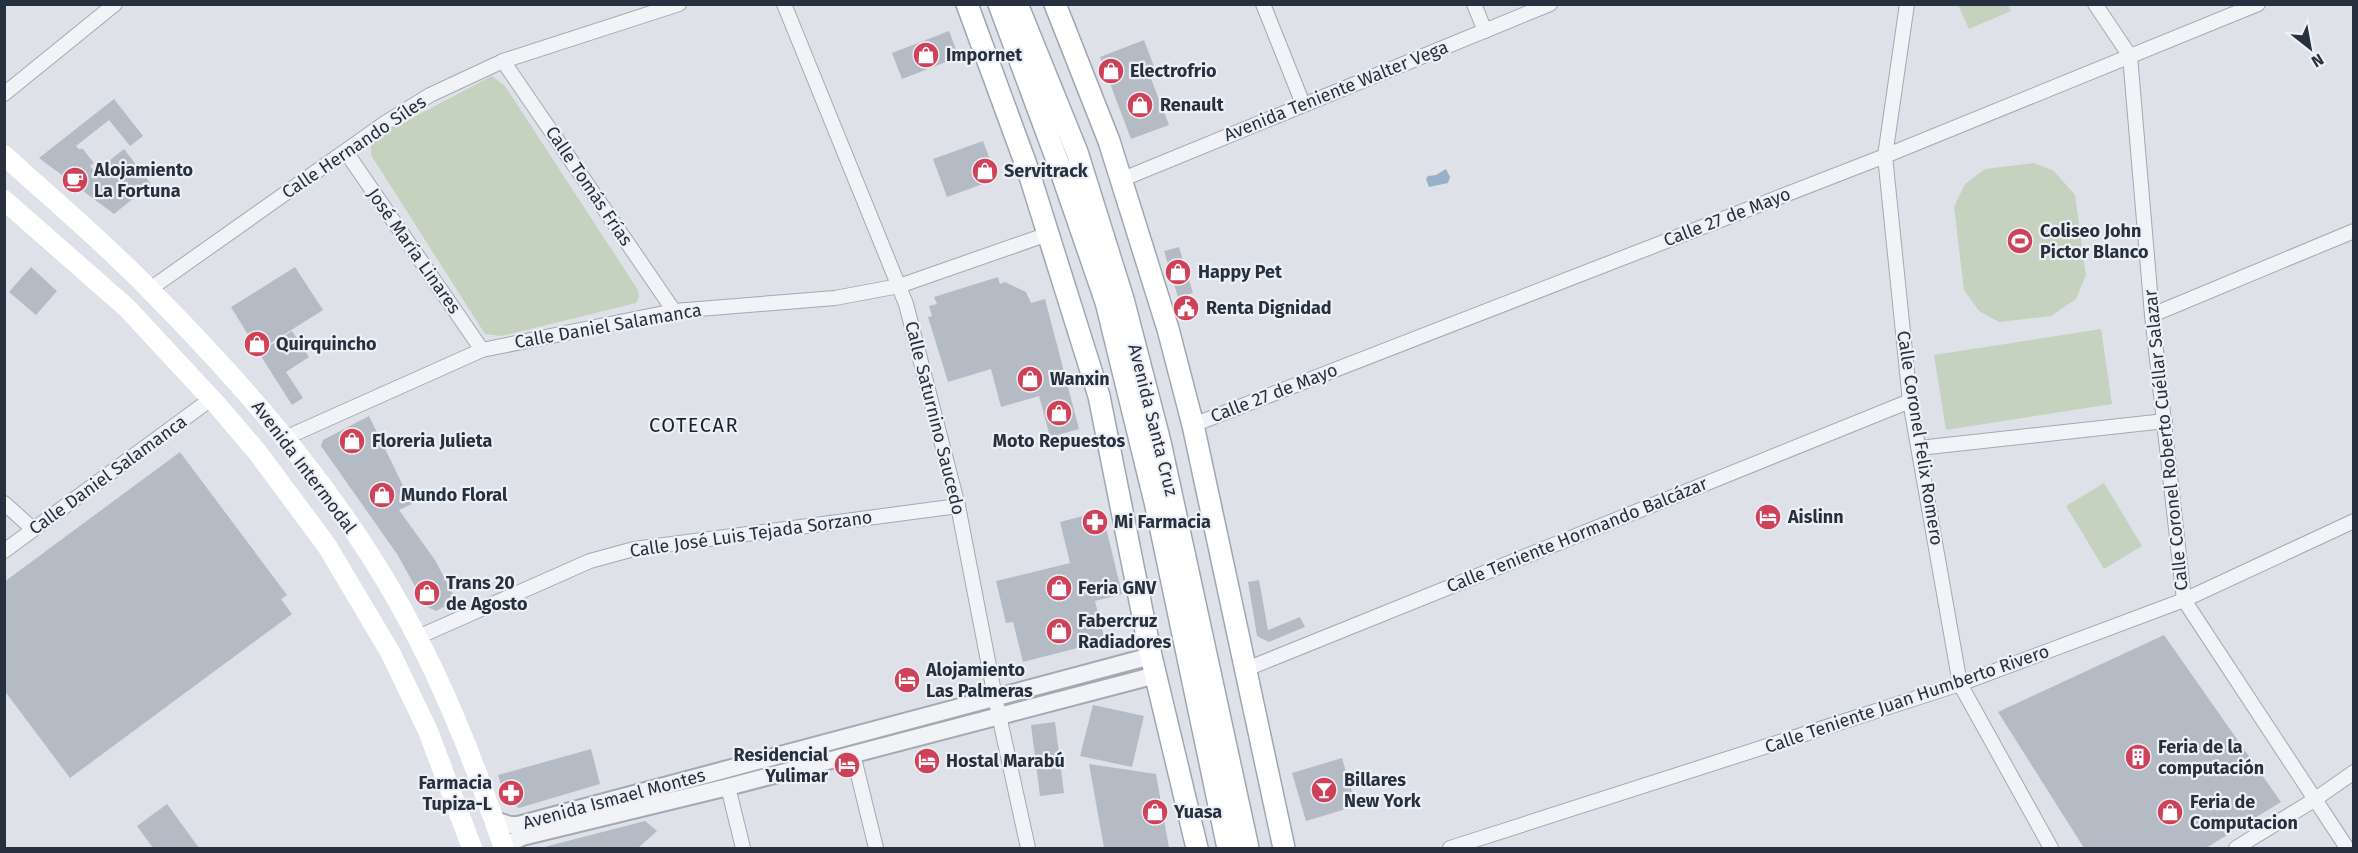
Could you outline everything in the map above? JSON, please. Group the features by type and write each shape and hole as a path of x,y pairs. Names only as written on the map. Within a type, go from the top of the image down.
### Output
{"main road":[{"path":"967,4 1048,234 1099,396 1154,665 1197,849"},
{"path":"974,4 977,28"},
{"name":"Avenida Santa Cruz","path":"999,4 1057,160 1106,302 1156,506 1228,849"},
{"name":"Avenida Santa Cruz","path":"1055,4 1123,179 1168,329 1193,425 1284,849"},
{"name":"Avenida Santa Cruz","path":"1023,11 1077,152 1123,299 1160,442 1248,849"},
{"name":"Avenida Intermodal","path":"4,155 150,289 234,379 285,438 352,529 418,637 453,711 505,849"},
{"name":"Avenida Intermodal","path":"4,200 127,308 258,453 327,546 390,652 428,731 472,849"},
{"path":"327,546 352,529"}],"street":[{"path":"4,94 115,4"},
{"name":"Calle Hernando Síles","path":"150,289 385,123 430,95 503,61 679,4"},
{"name":"Calle Saturnino Saucedo","path":"784,4 906,304 958,506 995,697 1028,849"},
{"path":"1263,4 1303,104"},
{"path":"1474,4 1485,31"},
{"name":"Avenida Teniente Walter Vega","path":"1123,179 1550,4"},
{"name":"Calle Coronel Felix Romero","path":"1907,4 1885,156 1910,401 1960,684 2051,849"},
{"path":"2095,4 2130,56"},
{"name":"Calle 27 de Mayo","path":"1193,425 1885,156 2258,4"},
{"name":"Calle Coronel Roberto Cuéllar Salazar","path":"2130,56 2152,315 2184,600 2348,849"},
{"name":"Calle Tomás Frías","path":"503,61 674,311"},
{"name":"José María Linares","path":"346,152 482,350"},
{"path":"2152,315 2354,231"},
{"name":"Calle Daniel Salamanca","path":"285,438 482,350 674,311 835,298 899,286 1048,234"},
{"name":"Calle Daniel Salamanca","path":"4,551 211,399"},
{"name":"Calle Teniente Hormando Balcázar","path":"1244,670 1910,401"},
{"path":"1919,448 2165,421"},
{"path":"4,503 33,529"},
{"name":"Calle José Luis Tejada Sorzano","path":"418,637 590,561 634,549 958,506"},
{"name":"Calle Teniente Juan Humberto Rivero","path":"1450,849 1960,684 2184,600 2354,521"},
{"name":"Avenida Ismael Montes","path":"494,820 518,825 995,697 1154,665"},
{"name":"Avenida Ismael Montes","path":"505,849 522,837 728,787 1000,716 1154,665"},
{"path":"853,754 876,849"},
{"path":"2236,849 2354,772"},
{"path":"728,787 743,849"}],"green space":[{"path":"1958,5 2008,5 2011,11 1969,29"},
{"path":"492,76 505,86 638,290 639,297 636,303 502,336 485,334 371,155 371,142 376,137"},
{"name":"Coliseo John Pictor Blanco","path":"2034,163 2054,171 2075,195 2086,275 2076,299 2051,316 1999,322 1979,311 1964,290 1954,207 1965,184 1985,169"},
{"path":"2101,329 2112,404 1946,430 1934,355"},
{"path":"2104,483 2142,546 2104,569 2066,506"}],"water":[{"path":"1446,169 1450,177 1448,183 1429,187 1426,179 1428,176 1436,175"}],"building":[{"name":"Impornet","path":"949,31 959,57 902,79 892,53"},
{"name":"Renault","path":"1144,40 1155,69 1148,71 1169,125 1131,139 1100,57"},
{"path":"114,99 143,136 130,146 109,120 76,146 80,150 82,148 94,163 90,166 95,172 124,149 151,184 114,214 39,158"},
{"path":"983,141 997,179 947,197 933,159"},
{"name":"Happy Pet","path":"1179,247 1193,293 1178,297 1164,251"},
{"path":"31,267 57,291 36,315 9,292"},
{"path":"295,267 323,310 258,351 231,307"},
{"path":"998,277 1000,284 1005,282 1026,292 1031,303 1045,299 1079,429 1050,437 1039,396 1001,407 991,369 948,382 928,317 932,316 929,306 937,304 934,297"},
{"path":"292,331 309,357 286,372 303,398 292,405 259,353"},
{"path":"369,416 412,504 399,510 435,560 456,600 436,611 426,606 397,554 321,446 323,440"},
{"path":"180,452 287,595 281,599 292,614 70,778 4,690 4,582"},
{"path":"1102,511 1122,594 1095,601 1105,641 1023,662 1013,622 1006,623 996,581 1070,563 1060,522"},
{"path":"1259,580 1268,630 1300,617 1305,627 1269,642 1257,636 1248,582"},
{"name":"Feria de la computación","path":"2164,635 2281,802 2206,848 2084,848 1998,712"},
{"path":"1093,705 1144,716 1132,767 1080,756"},
{"path":"1055,722 1064,793 1040,796 1031,725"},
{"path":"591,749 600,784 519,808 506,800 498,775"},
{"name":"Billares New York","path":"1342,758 1356,806 1306,821 1292,773"},
{"path":"1089,764 1156,774 1169,848 1104,848"},
{"path":"167,804 199,848 153,848 137,826"},
{"path":"645,821 657,831 638,848 544,848 548,846"}],"place":[{"name":"Impornet","path":"926,55"},
{"name":"Electrofrio","path":"1111,71"},
{"name":"Renault","path":"1140,105"},
{"name":"Servitrack","path":"985,171"},
{"name":"Alojamiento La Fortuna","path":"75,180"},
{"name":"Coliseo John Pictor Blanco","path":"2020,241"},
{"name":"Happy Pet","path":"1178,272"},
{"name":"Renta Dignidad","path":"1186,308"},
{"name":"Quirquincho","path":"257,344"},
{"name":"Wanxin","path":"1030,379"},
{"name":"Moto Repuestos","path":"1059,413"},
{"name":"Floreria Julieta","path":"352,441"},
{"name":"Mundo Floral","path":"382,495"},
{"name":"Aislinn","path":"1768,517"},
{"name":"Mi Farmacia","path":"1095,522"},
{"name":"Feria GNV","path":"1059,588"},
{"name":"Trans 20 de Agosto","path":"427,593"},
{"name":"Fabercruz Radiadores","path":"1059,631"},
{"name":"Alojamiento Las Palmeras","path":"907,680"},
{"name":"Feria de la computación","path":"2138,757"},
{"name":"Hostal Marabú","path":"927,761"},
{"name":"Residencial Yulimar","path":"847,765"},
{"name":"Billares New York","path":"1324,790"},
{"name":"Farmacia Tupiza-L","path":"511,793"},
{"name":"Yuasa","path":"1155,812"},
{"name":"Feria de Computacion","path":"2170,812"}],"district":[{"name":"COTECAR","path":"694,425"}]}
